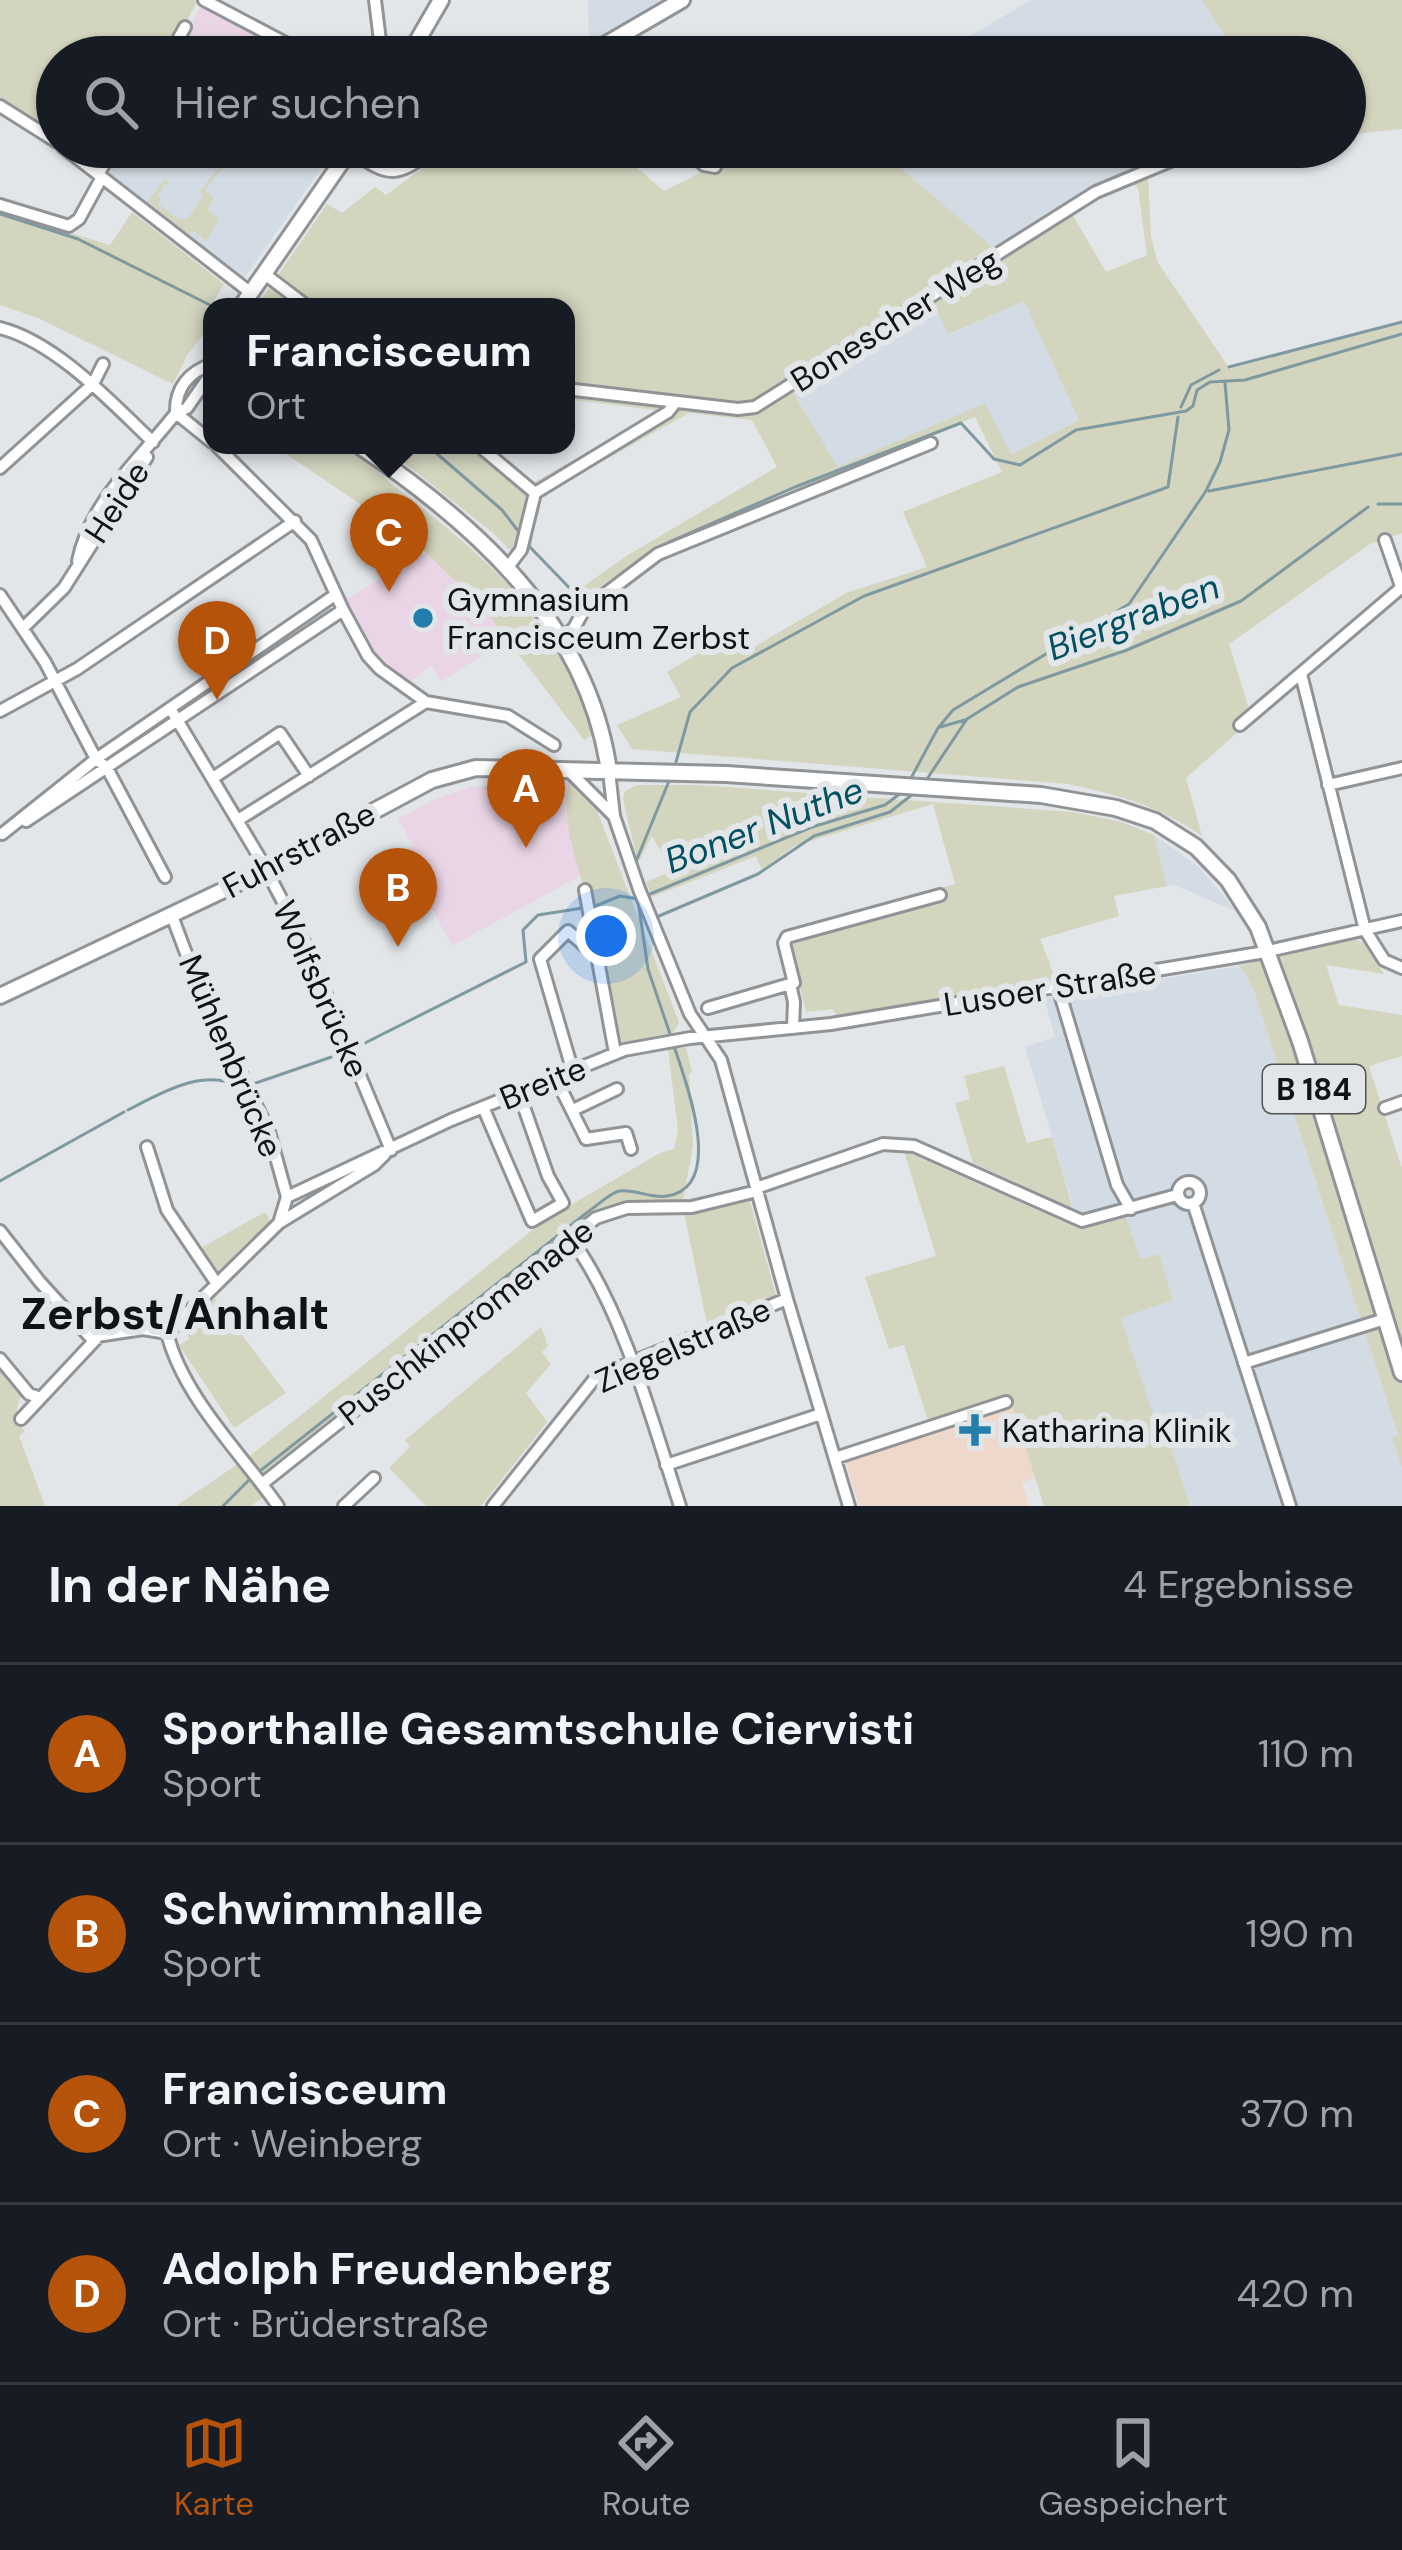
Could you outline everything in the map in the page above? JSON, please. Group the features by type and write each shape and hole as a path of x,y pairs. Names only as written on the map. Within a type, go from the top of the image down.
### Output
{"main road":[{"path":"421,36 441,0"},
{"path":"621,36 682,0"},
{"path":"248,298 338,168"},
{"path":"370,454 508,566 562,639 595,705 608,772"},
{"name":"Fuhrstraße","path":"1,992 172,916 442,776 488,766 608,772"},
{"name":"B 184","path":"608,772 703,772 1075,799 1155,821 1196,847 1246,906 1269,952 1402,1373"}],"street":[{"path":"204,0 272,36"},
{"path":"375,0 379,36"},
{"path":"179,36 184,27"},
{"path":"0,106 36,129"},
{"path":"90,168 242,298"},
{"path":"0,205 74,224 104,168"},
{"name":"Bonescher Weg","path":"575,390 738,409 763,404 1096,192 1154,168"},
{"path":"266,275 296,298"},
{"path":"0,328 22,334 93,384 153,442"},
{"path":"0,468 93,384 103,364"},
{"name":"Heide","path":"23,628 55,601 79,562 94,513 176,413 183,384 195,370 203,369"},
{"path":"508,566 525,539 535,494 668,412 676,402"},
{"path":"176,413 203,434"},
{"path":"562,639 595,601 658,554 931,443"},
{"path":"225,454 316,547 335,595 380,669 427,702 508,716 554,745"},
{"path":"488,454 535,494"},
{"path":"0,711 55,681 295,521"},
{"path":"1240,725 1402,588 1385,540"},
{"path":"0,595 55,681 165,877"},
{"path":"1,835 335,595"},
{"path":"173,714 343,610"},
{"path":"1301,674 1365,929 1384,960 1402,968"},
{"path":"238,820 427,702"},
{"name":"Wolfsbrücke","path":"173,714 238,820 312,957 388,1152"},
{"path":"212,778 280,733 309,776"},
{"path":"1328,785 1402,768"},
{"path":"568,770 614,815"},
{"path":"608,772 614,815 642,896 690,1014 722,1064 849,1506"},
{"path":"793,1028 787,937 940,895"},
{"path":"587,901 615,1053"},
{"name":"Mühlenbrücke","path":"172,916 201,991 269,1132 287,1197"},
{"name":"Lusoer Straße","path":"793,1028 1269,952 1402,921"},
{"path":"573,1072 540,959 568,931 594,954"},
{"path":"708,1008 792,983"},
{"path":"1058,987 1117,1186 1131,1209"},
{"name":"Breite","path":"279,1223 287,1197 615,1053 672,1041 793,1028"},
{"path":"556,1079 586,1139 626,1133 631,1149"},
{"path":"573,1110 617,1089"},
{"path":"485,1111 532,1221 563,1203 548,1176 519,1093"},
{"path":"1385,1108 1402,1102"},
{"name":"Puschkinpromenade","path":"258,1478 596,1218 627,1208 692,1208 898,1143 1082,1221 1177,1195"},
{"path":"147,1147 167,1210 218,1284"},
{"name":"Breite","path":"167,1333 279,1223 388,1152"},
{"path":"1194,1206 1200,1192 1194,1183 1181,1184 1177,1195 1194,1206 1290,1506"},
{"path":"0,1231 81,1330 96,1339"},
{"path":"574,1243 588,1263 631,1361 680,1506"},
{"name":"Ziegelstraße","path":"493,1506 587,1385 631,1361 787,1299"},
{"path":"1244,1363 1384,1318"},
{"path":"21,1419 96,1339 143,1329 167,1333 189,1383 278,1506"},
{"path":"0,1359 29,1394 38,1397"},
{"path":"835,1459 1006,1402"},
{"path":"666,1465 821,1414"},
{"path":"344,1506 374,1478"}],"shaded area":[{"path":"588,0 666,0 606,36 589,36"},
{"path":"1031,0 1202,0 1225,36 970,36"},
{"path":"202,5 262,36 185,36"},
{"path":"109,168 321,169 244,278 107,172"},
{"path":"900,168 1131,168 1103,180 994,250"},
{"path":"1024,301 1080,419 1010,454 985,404 838,468 793,394 933,304 950,334"},
{"name":"Gymnasium Francisceum Zerbst","path":"426,553 482,606 507,639 441,682 431,665 409,683 378,658 344,600"},
{"path":"569,781 566,811 580,876 452,946 401,852 413,845 398,819 470,787"},
{"path":"1154,835 1199,867 1237,912 1175,885 1167,886"},
{"path":"1243,969 1254,993 1398,1436 1393,1439 1402,1468 1402,1506 1190,1506 1166,1431 1159,1432 1121,1317 1173,1300 1159,1254 1140,1259 1080,1229 1025,1047 1055,1037 1044,998"},
{"name":"Katharina Klinik","path":"1012,1402 1035,1477 1022,1483 1029,1506 859,1506 845,1459"}],"green space":[{"path":"0,0 197,2 178,36 36,36 36,120 0,97"},
{"path":"1202,0 1402,0 1402,129 1366,133 1366,36 1225,36"},
{"path":"222,168 205,191 214,198 207,210 219,218 206,241 192,230 188,235 147,203 165,178 170,184 158,195 158,204 180,220 188,218 203,196 199,192"},
{"path":"423,168 637,168 664,191 710,168 900,168 995,249 1103,180 1131,168 1165,168 1148,174 1151,237 1158,263 1230,369 1402,321 1402,533 1370,544 1229,644 1249,709 1236,721 1239,731 1186,778 1202,836 1138,803 1068,784 632,749 617,725 681,697 667,672 736,631 749,650 846,593 927,567 903,512 1002,472 975,417 677,537 560,615 555,606 628,555 777,467 752,420 689,413 535,499 532,546 522,562 393,454 501,454 534,482 661,411 575,400 575,298 262,298 327,204 342,213 375,187 386,195","holes":["1130,181 1138,188 1147,255 1106,272 1072,214","1024,301 1079,420 1011,454 985,403 838,467 793,393 933,304 949,334"]},
{"path":"0,211 110,245 132,212 224,284 216,298 203,298 203,335 173,384 38,318 0,305"},
{"path":"286,454 356,454 459,538 543,626 565,660 592,735 584,740 482,606 409,537"},
{"path":"569,781 595,806 679,1022 674,1032 619,1045 569,832"},
{"path":"637,785 697,785 1073,812 1122,822 1154,835 1167,886 1114,896 1119,916 1040,939 1056,980 837,1016 833,1009 806,1012 786,931 955,884 933,804 794,846 762,870 756,856 652,897 646,882 672,871 652,836 638,863 623,799 625,791"},
{"path":"1402,914 1402,926 1354,938 1365,944 1384,974 1326,965 1339,1005 1402,1015 1402,1056 1369,1066 1402,1169 1402,1468 1392,1438 1398,1435 1254,992 1237,966 1252,963 1247,949 1299,941"},
{"path":"686,1048 692,1072 693,1146 683,1200 746,1187 777,1299 707,1324 682,1202 618,1203 594,1211 254,1481 263,1497 251,1506 176,1506 251,1455 545,1220 674,1149 678,1130 668,1049"},
{"path":"1004,1066 1027,1143 1052,1137 1073,1209 973,1163 955,1103 970,1099 964,1076"},
{"path":"904,1151 1080,1229 1126,1217 1140,1259 1159,1254 1173,1300 1121,1318 1190,1506 1044,1506 1010,1398 929,1424 904,1345 889,1349 865,1277 936,1256"},
{"path":"265,1212 271,1222 215,1275 199,1249"},
{"path":"214,1298 286,1393 234,1428 179,1345 189,1339 184,1325"},
{"path":"541,1327 548,1346 542,1352 551,1364 526,1393 547,1422 481,1506 426,1506 389,1468 410,1447 405,1440"},
{"path":"0,1370 22,1396 17,1414 25,1432 19,1436 45,1506 0,1506"}],"waterway":[{"path":"0,214 78,239 203,302"},
{"path":"1229,367 1402,322"},
{"path":"601,590 669,542 961,423 994,459 1020,465 1076,430 1186,411 1193,406 1197,390 1210,382 1245,380 1402,334"},
{"path":"1181,407 1191,385 1219,370"},
{"name":"Boner Nuthe","path":"910,780 953,710 1129,604 1206,491 1220,462 1229,430 1225,383"},
{"path":"676,762 690,712 732,668 864,596 1168,487 1178,417"},
{"path":"437,454 502,510 522,536"},
{"path":"1209,491 1402,454"},
{"name":"Biergraben","path":"1378,504 1402,504"},
{"name":"Biergraben","path":"927,779 967,719 1018,687 1127,650 1241,601 1368,507"},
{"path":"527,544 585,604"},
{"path":"940,727 965,720"},
{"path":"637,859 669,781"},
{"name":"Boner Nuthe","path":"593,907 620,896 638,899 812,827 885,805 901,793"},
{"name":"Biergraben","path":"659,916 758,874 814,836 890,812 913,794"},
{"name":"Boner Nuthe","path":"638,901 648,969 671,1037"},
{"path":"355,1048 526,962 523,930 538,915 583,908"},
{"name":"Boner Nuthe","path":"260,1471 608,1196 626,1191 667,1196 685,1188 695,1174 697,1130 674,1046"},
{"path":"128,1110 184,1084 213,1080 241,1088 346,1052"},
{"path":"0,1181 124,1112"},
{"name":"Boner Nuthe","path":"223,1506 252,1477"}],"place":[{"name":"Francisceum","path":"389,592"},
{"name":"Gymnasium Francisceum Zerbst","path":"423,618"},
{"name":"Adolph Freudenberg","path":"217,700"},
{"name":"Sporthalle Gesamtschule Ciervisti","path":"526,848"},
{"name":"Schwimmhalle","path":"398,947"},
{"name":"Katharina Klinik","path":"975,1430"}],"district":[{"name":"Zerbst/Anhalt","path":"175,1313"}]}
